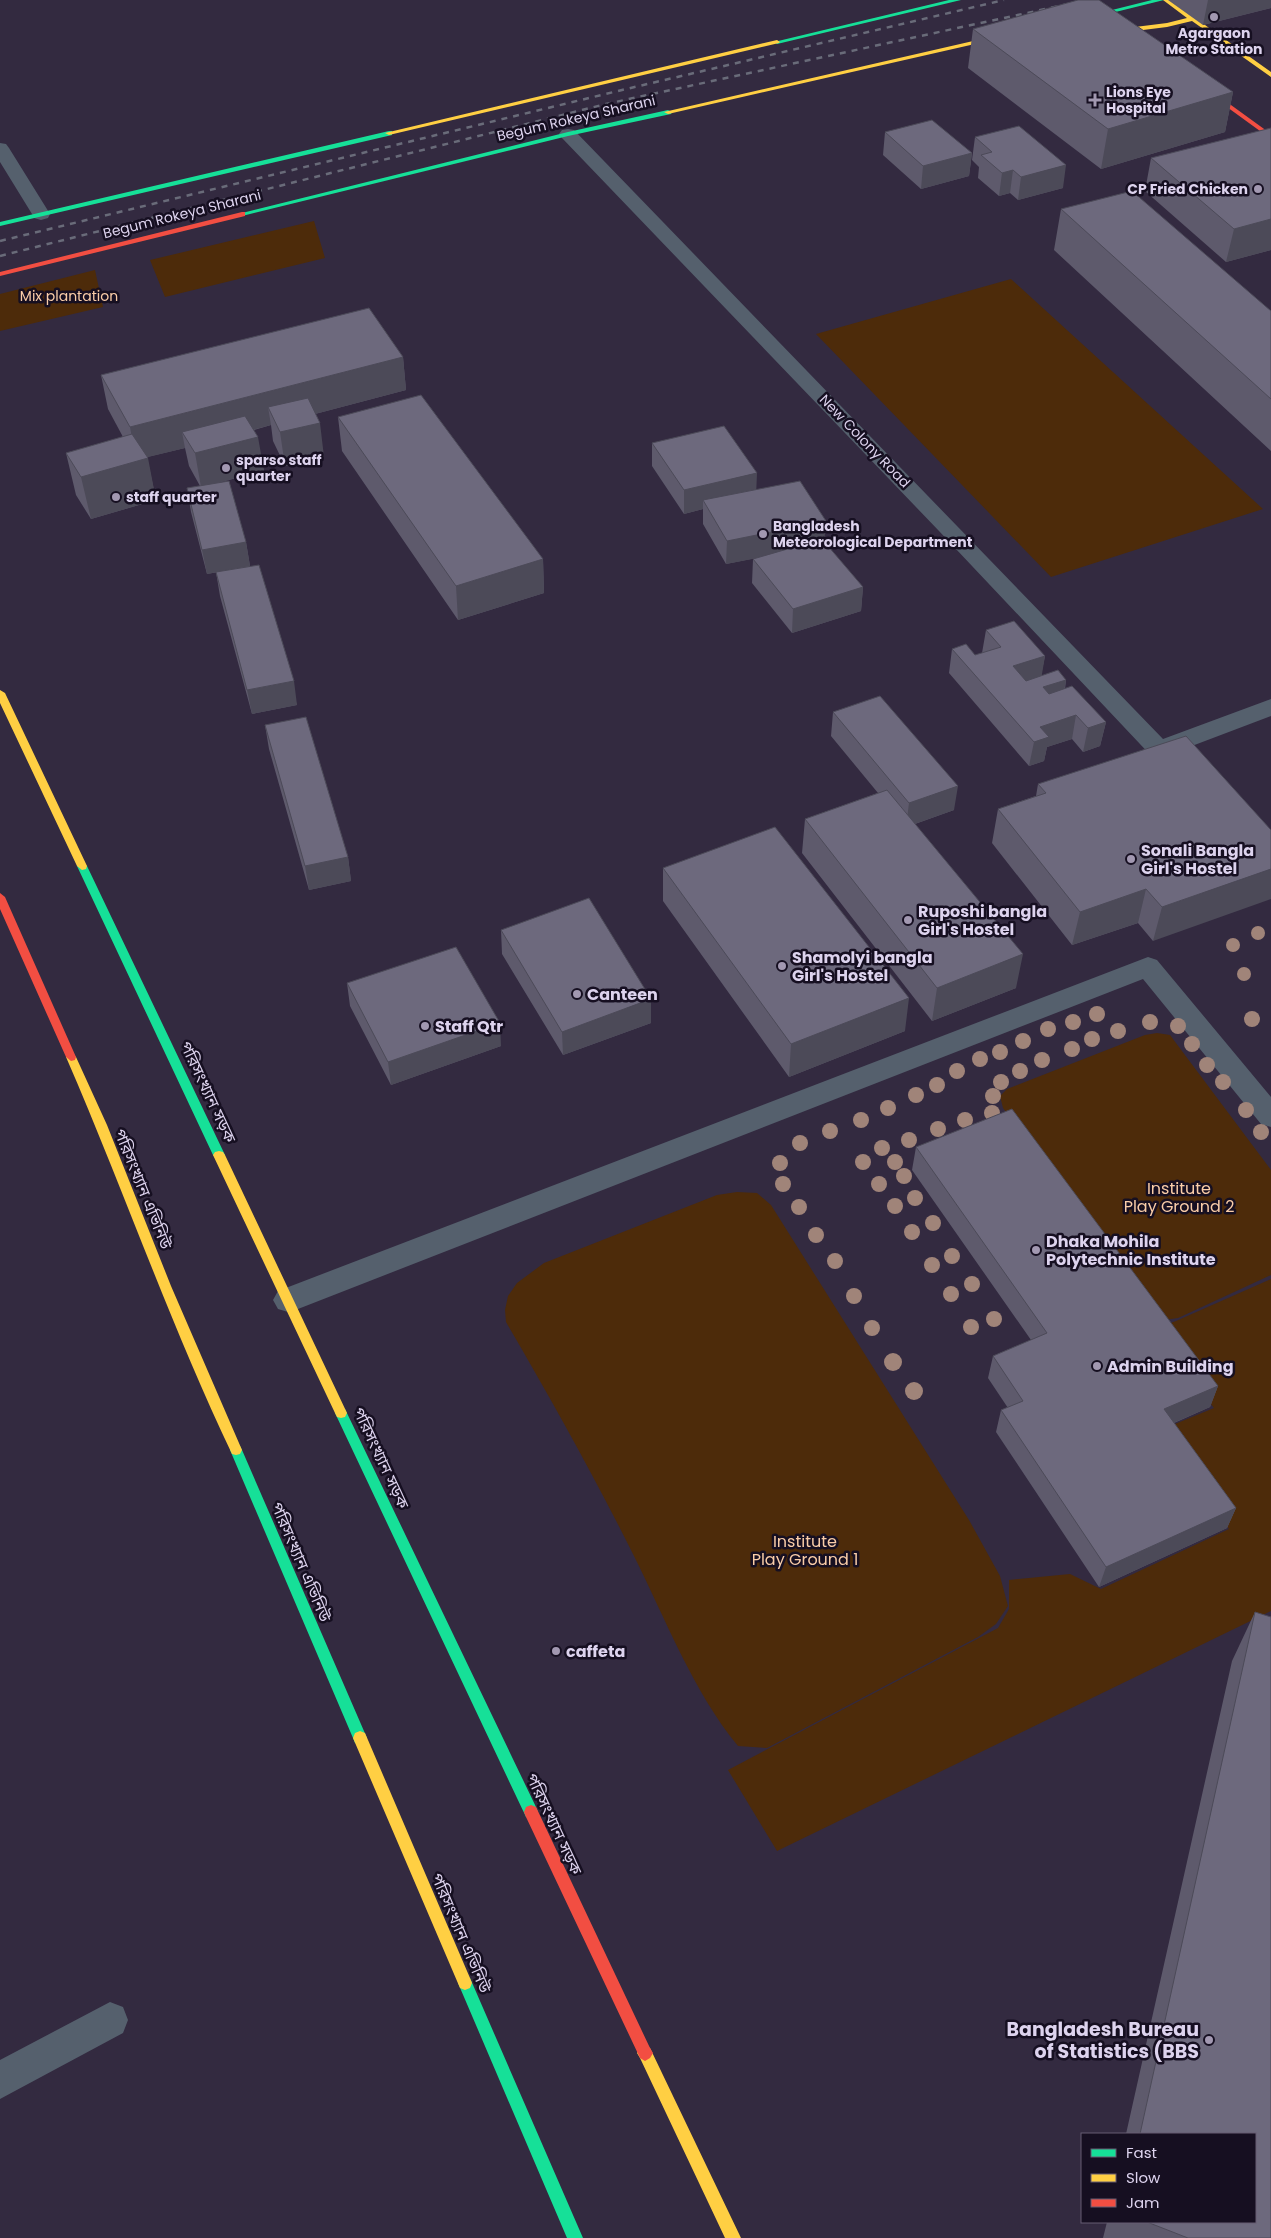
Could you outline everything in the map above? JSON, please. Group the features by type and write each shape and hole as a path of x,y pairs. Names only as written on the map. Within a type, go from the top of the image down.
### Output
{"main road":[{"name":"Begum Rokeya Sharani","path":"0,224 536,97 958,0"},
{"path":"1065,22 1161,0"},
{"path":"1166,0 1271,74"},
{"path":"1091,34 1131,35 1271,1"},
{"path":"1102,13 1131,35"},
{"name":"Begum Rokeya Sharani","path":"0,274 565,130 1016,34"},
{"path":"1191,78 1271,137"},
{"path":"536,97 549,112"},
{"name":"পরিসংখ্যান সড়ক","path":"0,693 732,2238"},
{"name":"পরিসংখ্যান এভিনিউ","path":"0,897 101,1125 164,1286 575,2238"}],"street":[{"name":"New Colony Road","path":"565,130 947,526 1199,791"},
{"path":"0,148 41,214"},
{"path":"1159,749 1271,707"},
{"path":"288,1300 1148,967 1271,1116"},
{"path":"0,2080 110,2020"}],"green space":[{"path":"314,221 325,258 165,297 150,260"},
{"name":"Mix plantation","path":"95,270 103,307 0,331 0,294"},
{"path":"1011,279 1263,509 1051,577 816,334"},
{"name":"Institute Play Ground 2","path":"1157,1033 1170,1035 1271,1170 1271,1275 1178,1318 1164,1320 1151,1313 1003,1108 1000,1096 1007,1089 1145,1035"},
{"name":"Institute Play Ground 1","path":"737,1192 757,1193 771,1205 969,1520 1000,1576 1008,1606 996,1624 978,1637 767,1748 738,1746 708,1703 681,1654 634,1556 603,1497 556,1409 506,1322 505,1310 508,1296 517,1283 544,1263 717,1195"},
{"path":"1271,1279 1271,1611 777,1851 728,1770 998,1628 1009,1609 1009,1580 1070,1574 1101,1589 1229,1529 1158,1431 1214,1408 1154,1329"}],"building":[{"path":"1078,0 1099,0 1233,92 1108,129 973,29"},
{"path":"932,120 972,153 923,166 885,132"},
{"path":"1019,126 1066,165 1021,177 1013,170 1002,173 981,155 992,152 975,137"},
{"path":"1271,128 1271,219 1234,229 1151,158"},
{"path":"1132,191 1271,311 1271,399 1061,209"},
{"path":"369,308 403,357 130,427 101,375"},
{"path":"421,395 543,559 456,586 338,417"},
{"path":"308,398 320,423 280,432 268,407"},
{"path":"245,416 258,437 195,453 182,432"},
{"path":"724,426 757,473 684,490 652,443"},
{"path":"132,434 148,458 81,477 66,453"},
{"path":"229,481 246,542 202,550 187,488"},
{"path":"800,481 826,521 727,541 703,500"},
{"path":"822,539 863,587 793,609 753,559"},
{"path":"259,565 294,681 247,690 216,572"},
{"path":"1014,621 1045,656 1013,666 1026,681 1058,670 1066,680 1043,687 1049,694 1072,686 1106,722 1088,728 1076,715 1040,727 1049,737 1034,742 952,649 966,644 975,655 1001,647 986,630"},
{"path":"880,696 958,786 909,803 833,712"},
{"path":"306,717 348,857 305,866 265,725"},
{"name":"Sonali Bangla Girl's Hostel","path":"1186,736 1271,830 1271,869 1162,907 1146,889 1080,912 998,809 1046,793 1038,784"},
{"path":"887,790 1023,954 937,988 805,819"},
{"name":"Shamolyi bangla Girl's Hostel","path":"775,827 909,998 791,1044 663,868"},
{"path":"589,898 651,999 562,1032 501,930"},
{"name":"Staff Qtr","path":"456,947 500,1023 388,1062 347,983"},
{"name":"Admin Building","path":"1012,1109 1218,1386 1164,1409 1236,1508 1106,1567 1001,1410 1023,1401 993,1356 1047,1333 916,1147"},
{"name":"Bangladesh Bureau of Statistics (BBS","path":"1255,1612 1271,1617 1271,2238 1188,2238 1150,2223 1256,2223 1256,2133 1140,2133"}],"railway":[{"path":"0,241 622,90 1004,0"},
{"path":"0,256 606,104 1087,0"}],"traffic: fast":[{"path":"777,42 958,0"},
{"path":"1079,19 1161,0"},
{"path":"242,214 568,134 668,112"},
{"path":"0,224 389,133"},
{"path":"82,866 219,1155"},
{"path":"341,1413 531,1812"},
{"path":"236,1450 360,1738"},
{"path":"465,1983 575,2238"}],"traffic: slow":[{"path":"1166,0 1271,75"},
{"path":"1103,33 1167,25 1271,1"},
{"path":"668,112 1008,35"},
{"path":"389,133 777,42"},
{"path":"0,693 82,866"},
{"path":"71,1057 101,1125 165,1286 236,1450"},
{"path":"219,1155 341,1413"},
{"path":"360,1738 465,1983"},
{"path":"645,2053 733,2238"}],"traffic: jam":[{"path":"1200,85 1271,137"},
{"path":"0,274 242,214"},
{"path":"0,897 71,1057"},
{"path":"531,1812 645,2053"}],"place":[{"name":"Agargaon Metro Station","path":"1214,17"},
{"name":"Lions Eye Hospital","path":"1095,100"},
{"name":"CP Fried Chicken","path":"1258,189"},
{"name":"sparso staff quarter","path":"226,468"},
{"name":"staff quarter","path":"116,497"},
{"name":"Bangladesh Meteorological Department","path":"763,534"},
{"name":"Sonali Bangla Girl's Hostel","path":"1131,859"},
{"name":"Ruposhi bangla Girl's Hostel","path":"908,920"},
{"name":"Shamolyi bangla Girl's Hostel","path":"782,966"},
{"name":"Canteen","path":"577,994"},
{"name":"Staff Qtr","path":"425,1026"},
{"name":"Dhaka Mohila Polytechnic Institute","path":"1036,1250"},
{"name":"Admin Building","path":"1097,1366"},
{"name":"caffeta","path":"556,1651"},
{"name":"Bangladesh Bureau of Statistics (BBS","path":"1209,2040"}]}
